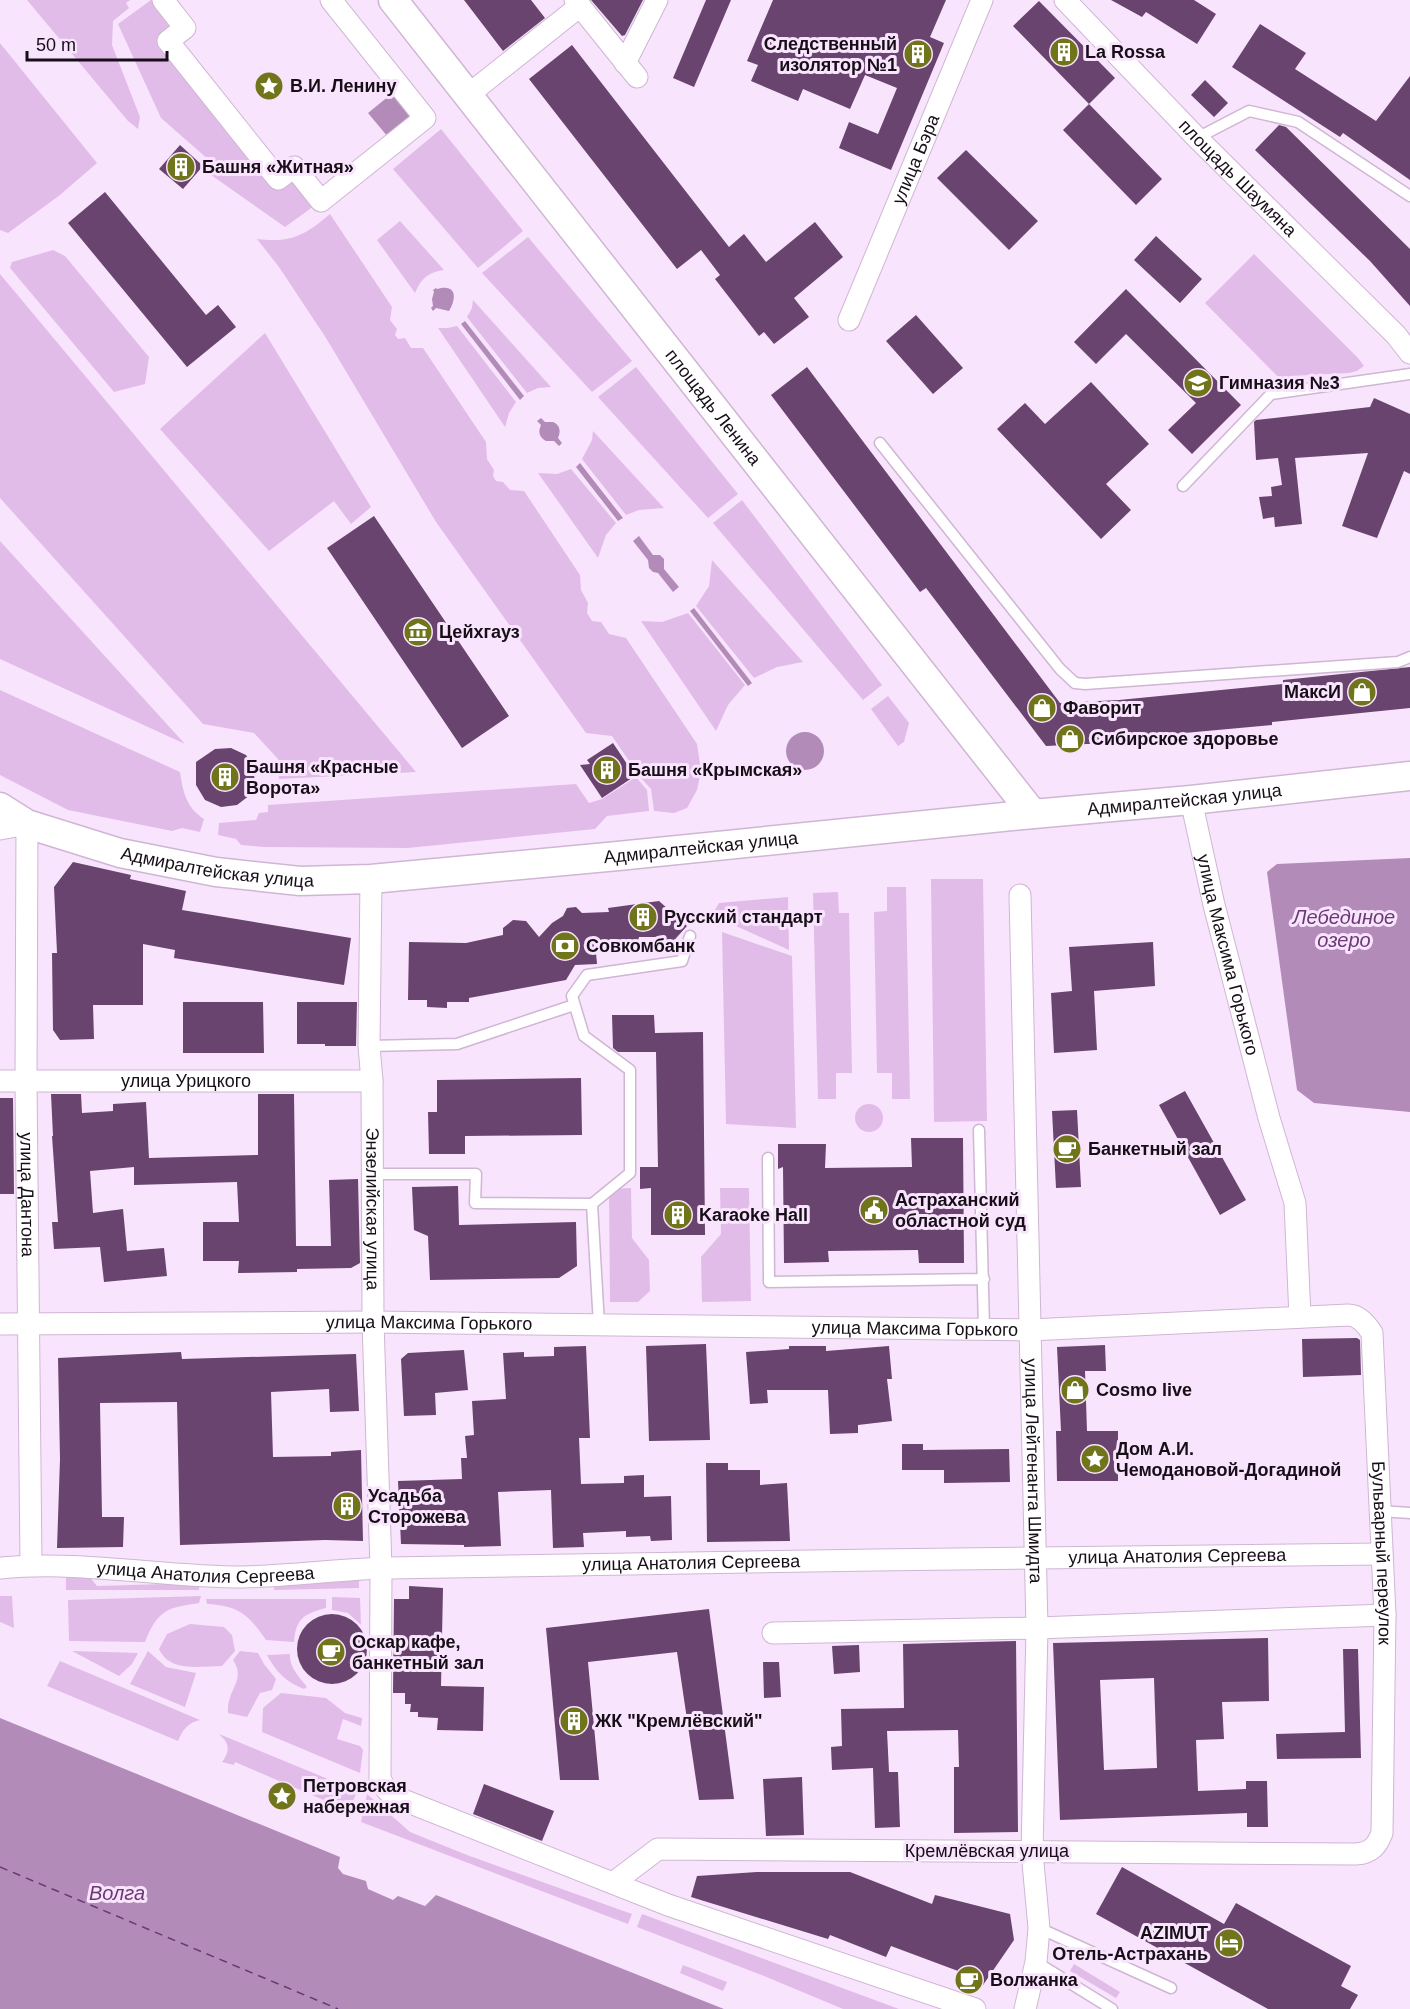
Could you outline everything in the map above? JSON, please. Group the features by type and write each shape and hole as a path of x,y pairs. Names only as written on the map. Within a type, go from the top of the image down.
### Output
{"main road":[{"name":"площадь Ленина","path":"393,0 1033,814"},
{"name":"Адмиралтейская улица","path":"0,807 14,827 120,853 216,872 300,880 371,879 1191,800 1410,776"}],"street":[{"path":"163,0 185,28 168,41 278,179 294,167 321,201 425,118 331,0"},
{"path":"468,95 578,3 631,70 657,0"},
{"name":"улица Бэра","path":"849,320 982,0"},
{"name":"площадь Шаумяна","path":"1065,0 1197,138 1396,335 1410,353"},
{"name":"улица Максима Горького","path":"0,1324 373,1322 1030,1330 1300,1317 1295,1203 1248,1040 1214,905 1191,800"},
{"name":"улица Дантона","path":"14,827 26,1081 31,1565"},
{"name":"Энзелийская улица","path":"371,879 369,1046 372,1081 373,1322 381,1568 380,1778 386,1790 398,1798 614,1883"},
{"name":"улица Лейтенанта Шмидта","path":"1020,896 1037,1628 1032,1852 1039,1928 1036,1962 1025,2009"},
{"name":"улица Урицкого","path":"0,1081 372,1081"},
{"name":"Бульварный переулок","path":"1300,1317 1355,1315 1372,1333 1384,1615 1382,1833 1372,1850"},
{"name":"улица Анатолия Сергеева","path":"0,1568 31,1565 242,1577 381,1568 1036,1557 1382,1554"},
{"path":"773,1633 1037,1628 1384,1615"},
{"name":"Кремлёвская улица","path":"614,1883 658,1849 1356,1854 1372,1850"},
{"path":"614,1883 668,1905 975,2009"}],"lane":[{"path":"1197,138 1248,111 1298,122 1410,196"},
{"path":"1183,486 1271,394 1410,374"},
{"path":"880,443 1060,669 1075,683 1398,662 1410,657"},
{"path":"372,1174 476,1174 475,1203 592,1204 630,1173 630,1070 584,1036 572,996 587,975 682,961 690,936"},
{"path":"369,1046 457,1044 574,1005"},
{"path":"979,1130 984,1329"},
{"path":"768,1158 770,1282 984,1279"},
{"path":"592,1204 599,1325"},
{"path":"1380,1511 1410,1513"},
{"path":"1039,1928 1171,1988"},
{"path":"1036,1962 1112,2009"}],"shaded area":[{"path":"27,0 130,0 126,3 129,8 113,21 112,45 140,117 138,129 128,121"},
{"path":"151,0 163,0 185,28 169,41 278,179 294,167 321,201 285,227 211,175 217,167 161,118 118,24"},
{"path":"0,43 97,163 60,195 8,233 0,230"},
{"path":"441,129 523,231 478,268 393,169"},
{"path":"330,214 392,307 390,320 397,329 395,335 398,339 405,338 411,348 423,348 486,442 487,459 494,470 493,476 496,481 503,482 510,490 524,491 580,575 581,590 588,603 587,613 592,621 601,622 609,634 626,638 697,744 701,771 697,790 687,808 674,813 654,811 651,789 612,736 586,733 436,522 326,338 279,267 257,239 288,239 304,233"},
{"path":"400,221 444,270 426,277 415,293 377,240"},
{"path":"528,237 632,361 592,392 482,273"},
{"path":"53,250 65,256 149,357 145,384 114,392 10,268 12,262"},
{"path":"1254,254 1364,366 1349,373 1290,376 1284,383 1205,303"},
{"path":"0,274 416,772 279,779 278,759 254,733 203,724 0,498"},
{"path":"473,300 551,387 538,388 527,393 467,317"},
{"path":"457,326 516,402 509,413 505,427 438,328"},
{"path":"265,333 371,507 351,524 334,501 269,551 160,429"},
{"path":"636,367 738,494 708,518 598,397"},
{"path":"593,431 664,508 639,510 626,515 582,459 592,440"},
{"path":"571,469 616,523 606,535 598,558 538,473 557,474"},
{"path":"742,500 882,685 863,700 713,523"},
{"path":"0,541 185,744 0,659"},
{"path":"712,560 803,662 777,667 754,678 696,606 709,586"},
{"path":"688,613 745,685 728,705 716,731 641,621 662,622"},
{"path":"0,690 180,772 182,786 189,804 204,819 200,832 182,828 172,831 68,810 0,775"},
{"path":"888,696 909,723 904,742 898,746 871,709"},
{"path":"636,777 647,790 649,811 607,816 595,829 408,848 264,847 241,845 236,839 218,835 219,823 256,820 259,813 268,812 268,805 576,784 589,803 602,799"},
{"path":"931,879 983,879 987,1121 934,1122"},
{"path":"887,887 906,887 910,1099 892,1099 892,1073 877,1073 874,912 887,911"},
{"path":"838,892 839,913 849,913 852,1073 836,1073 836,1099 818,1099 813,893"},
{"path":"788,897 789,950 712,915 719,903"},
{"path":"722,932 792,956 796,1128 726,1124"},
{"path":"869,1104 879,1108 883,1118 879,1128 869,1132 859,1128 855,1118 859,1108"},
{"path":"631,1188 632,1238 649,1260 650,1291 638,1302 610,1302 609,1189"},
{"path":"720,1188 749,1188 751,1301 702,1302 701,1257 721,1234"},
{"path":"359,1573 359,1588 274,1590 275,1583 332,1582 336,1575"},
{"path":"66,1575 88,1575 97,1586 199,1583 199,1590 66,1590"},
{"path":"0,1596 12,1596 14,1628 0,1622"},
{"path":"201,1596 199,1603 164,1612 154,1623 145,1642 69,1641 68,1600"},
{"path":"332,1597 360,1598 361,1625 348,1613 332,1610"},
{"path":"206,1599 326,1599 326,1608 302,1618 297,1627 294,1642 266,1640 242,1613 235,1609 207,1604"},
{"path":"190,1624 224,1627 232,1635 235,1651 222,1666 178,1665 164,1657 159,1649 167,1634"},
{"path":"72,1651 138,1653 132,1664 119,1676"},
{"path":"148,1651 166,1667 196,1673 185,1707 130,1684"},
{"path":"240,1651 258,1653 276,1679 272,1690 260,1693 247,1717 228,1713 228,1705 238,1674 233,1660"},
{"path":"290,1654 293,1668 307,1687 304,1689 282,1676 267,1655"},
{"path":"60,1661 200,1720 186,1727 178,1741 47,1686"},
{"path":"281,1693 326,1698 345,1713 362,1718 361,1726 343,1719 337,1739 360,1746 363,1750 360,1773 262,1732 263,1708"},
{"path":"219,1734 357,1791 349,1811 235,1762 234,1765 222,1762 228,1747"},
{"path":"367,1794 410,1832 467,1855 632,1914 628,1924 361,1822"},
{"path":"642,1914 899,2009 843,2009 637,1927"},
{"path":"1074,1964 1120,1992 1116,1998 1070,1971"},
{"path":"683,1965 727,1982 723,1991 680,1973"}],"water":[{"path":"400,87 425,118 393,143 368,113"},
{"path":"436,288 452,290 454,298 449,311 436,308 433,311 431,308 433,290"},
{"path":"465,321 524,396 520,400 461,324"},
{"path":"541,418 545,422 555,423 558,427 560,431 558,438 562,443 559,446 554,441 546,441 541,436 539,432 541,425 537,421"},
{"path":"580,463 623,518 618,521 576,467"},
{"path":"639,536 653,555 660,555 664,559 664,569 679,587 673,592 658,573 649,568 648,560 633,541"},
{"path":"694,608 752,683 748,686 690,611"},
{"path":"805,732 819,737 824,751 819,765 805,770 791,765 786,751 791,737"},
{"name":"Лебединое озеро","path":"1410,858 1410,1112 1314,1103 1297,1090 1267,872 1277,864"},
{"name":"Волга","path":"0,1718 340,1857 338,1868 343,1874 366,1881 368,1889 393,1900 398,1896 425,1906 436,1895 724,2009 0,2009"}],"building":[{"path":"464,0 531,0 545,18 503,51"},
{"path":"591,0 643,0 625,35 622,36"},
{"path":"706,0 731,0 694,87 673,78"},
{"path":"773,0 946,0 930,37 944,43 891,170 839,148 849,122 878,134 897,88 865,75 850,109 803,89 798,101 751,81 758,65 747,61"},
{"path":"1111,0 1194,0 1216,14 1197,44 1146,12 1142,17"},
{"name":"La Rossa","path":"1039,1 1115,78 1089,104 1013,26"},
{"path":"1260,24 1306,53 1295,69 1376,121 1410,76 1410,180 1343,133 1340,137 1232,67"},
{"path":"572,45 729,247 744,234 766,262 815,222 843,257 794,298 809,317 774,344 764,332 759,336 715,279 720,275 701,250 677,269 529,79"},
{"path":"1205,80 1228,103 1214,117 1191,95"},
{"path":"1089,104 1162,179 1136,205 1063,130"},
{"path":"1279,125 1286,127 1410,249 1410,306 1370,261 1255,150"},
{"name":"Башня «Житная»","path":"180,145 203,166 183,189 159,169"},
{"path":"966,150 1038,221 1009,250 937,178"},
{"path":"105,192 206,315 218,305 236,327 187,367 68,223"},
{"path":"1156,236 1202,279 1180,303 1134,260"},
{"name":"Гимназия №3","path":"1126,289 1241,405 1192,454 1168,430 1196,403 1126,334 1096,364 1074,342"},
{"path":"916,315 963,368 933,394 886,341"},
{"path":"807,367 1060,703 1119,700 1283,684 1283,680 1410,667 1410,708 1272,722 1272,725 1108,740 1108,743 1046,746 926,588 920,592 771,395"},
{"path":"1091,382 1149,444 1106,484 1131,510 1101,539 997,429 1025,403 1045,424"},
{"path":"1374,398 1410,414 1410,474 1404,471 1377,538 1342,526 1368,453 1295,458 1302,524 1275,527 1274,517 1263,519 1259,497 1272,496 1271,487 1282,485 1278,458 1256,460 1254,422 1370,407"},
{"name":"Цейхгауз","path":"374,516 509,716 462,748 327,548"},
{"name":"Башня «Крымская»","path":"613,743 635,776 602,798 580,765 590,764 587,760"},
{"name":"Башня «Красные Ворота»","path":"231,748 246,755 254,769 255,795 250,795 237,805 221,807 205,800 196,785 196,762 215,749"},
{"path":"73,862 131,875 130,879 186,891 182,910 351,938 344,985 174,958 175,950 143,944 143,1005 93,1005 94,1039 60,1040 53,1030 52,953 57,953 54,887"},
{"path":"659,901 687,926 668,947 662,937 639,937 636,948 596,953 597,964 575,965 566,980 469,998 469,1002 447,1002 447,1008 427,1007 427,1000 408,1000 409,942 466,943 503,935 503,928 513,920 526,921 539,937 552,923 563,916 567,908 576,907 582,913 609,912 608,908"},
{"path":"1153,942 1155,986 1094,991 1097,1050 1054,1053 1051,993 1072,991 1069,947"},
{"path":"183,1002 263,1002 264,1053 183,1053"},
{"path":"297,1002 357,1002 356,1046 297,1044"},
{"path":"612,1015 654,1015 655,1033 703,1032 705,1235 651,1235 651,1188 640,1189 640,1167 658,1167 656,1052 618,1052 613,1048"},
{"path":"581,1078 582,1135 465,1136 465,1154 429,1154 428,1112 437,1112 437,1080"},
{"path":"1185,1091 1246,1200 1220,1215 1159,1105"},
{"path":"51,1094 81,1094 82,1113 113,1111 113,1104 146,1102 149,1158 258,1155 258,1094 294,1094 296,1246 331,1246 329,1180 358,1179 360,1263 351,1268 238,1273 239,1261 203,1261 203,1222 239,1222 237,1182 134,1185 134,1167 90,1171 93,1213 123,1209 127,1251 164,1248 167,1276 104,1282 100,1247 54,1249 52,1222 58,1222"},
{"path":"0,1098 13,1098 14,1194 0,1194"},
{"path":"1077,1110 1081,1187 1056,1188 1052,1111"},
{"name":"Астраханский областной суд","path":"911,1138 963,1138 964,1263 919,1263 918,1250 828,1251 829,1262 784,1263 783,1167 778,1169 778,1144 826,1144 825,1168 912,1167"},
{"path":"458,1186 459,1225 576,1222 577,1266 559,1278 430,1280 428,1236 414,1230 412,1187"},
{"path":"1357,1338 1360,1340 1361,1375 1303,1377 1302,1339"},
{"path":"706,1344 710,1440 649,1441 646,1346"},
{"path":"1105,1345 1106,1371 1085,1371 1087,1431 1118,1431 1118,1481 1057,1481 1056,1431 1061,1431 1057,1347"},
{"path":"586,1346 590,1438 579,1438 581,1484 624,1483 624,1476 644,1475 644,1497 671,1496 672,1540 651,1541 650,1536 626,1537 626,1531 583,1533 584,1547 553,1548 551,1490 498,1492 501,1546 401,1544 398,1481 462,1479 461,1458 467,1458 465,1436 474,1435 472,1401 506,1399 503,1353 524,1352 524,1357 554,1356 554,1347"},
{"path":"789,1346 826,1346 826,1351 889,1346 892,1379 887,1379 892,1421 858,1425 858,1433 830,1434 828,1390 767,1390 768,1403 750,1404 746,1352 789,1349"},
{"path":"464,1350 468,1390 435,1393 436,1415 404,1416 401,1359 408,1353"},
{"path":"181,1352 182,1359 356,1354 359,1411 330,1412 329,1389 271,1392 273,1457 331,1456 331,1452 361,1450 363,1541 325,1540 180,1545 177,1402 100,1403 102,1517 124,1517 123,1547 57,1548 60,1459 58,1358"},
{"path":"902,1444 923,1444 923,1450 1009,1449 1010,1482 944,1483 944,1470 902,1470"},
{"path":"706,1463 728,1463 728,1470 760,1470 760,1485 787,1483 790,1541 707,1542"},
{"path":"409,1586 443,1588 441,1686 484,1687 483,1731 437,1730 438,1718 418,1717 418,1712 410,1712 411,1704 405,1704 405,1693 393,1693 394,1599 409,1599"},
{"name":"ЖК \"Кремлёвский\"","path":"709,1609 734,1799 699,1800 677,1652 588,1662 599,1780 560,1780 546,1628"},
{"name":"Оскар кафе, банкетный зал","path":"332,1614 351,1620 361,1630 367,1649 361,1668 351,1678 332,1684 313,1678 303,1668 297,1649 303,1630 313,1620"},
{"path":"1268,1638 1269,1701 1222,1702 1224,1739 1196,1740 1198,1791 1246,1789 1246,1781 1267,1781 1268,1827 1247,1827 1247,1813 1060,1820 1053,1643","holes":["1154,1678 1157,1768 1104,1770 1100,1680"]},
{"path":"1016,1641 1018,1832 954,1833 954,1767 959,1767 958,1730 887,1731 889,1772 898,1772 900,1827 875,1828 873,1768 832,1770 831,1747 842,1746 841,1709 904,1708 903,1644"},
{"path":"859,1645 860,1672 834,1674 832,1646"},
{"path":"1343,1649 1358,1649 1361,1758 1277,1759 1276,1734 1345,1732"},
{"path":"763,1662 779,1662 781,1697 764,1698"},
{"path":"802,1777 804,1835 766,1836 763,1779"},
{"path":"484,1784 554,1811 542,1841 473,1814"},
{"name":"AZIMUT Отель-Астрахань","path":"1122,1867 1224,1924 1236,1903 1351,1966 1341,1986 1358,1995 1350,2009 1268,2009 1096,1914"},
{"path":"757,1872 850,1872 932,1904 935,1895 1010,1914 1014,1940 981,1988 956,1978 958,1971 891,1946 886,1957 830,1935 828,1939 691,1897 697,1876"}],"ferry route":[{"path":"0,1867 338,2009"}],"place":[{"name":"La Rossa","path":"1064,52"},
{"name":"Следственный изолятор №1","path":"918,54"},
{"name":"В.И. Ленину","path":"269,86"},
{"name":"Башня «Житная»","path":"181,167"},
{"name":"Гимназия №3","path":"1198,383"},
{"name":"Цейхгауз","path":"418,632"},
{"name":"МаксИ","path":"1362,692"},
{"name":"Фаворит","path":"1042,708"},
{"name":"Сибирское здоровье","path":"1070,739"},
{"name":"Башня «Крымская»","path":"607,770"},
{"name":"Башня «Красные Ворота»","path":"225,777"},
{"name":"Русский стандарт","path":"643,917"},
{"name":"Совкомбанк","path":"565,946"},
{"name":"Банкетный зал","path":"1067,1149"},
{"name":"Астраханский областной суд","path":"874,1210"},
{"name":"Karaoke Hall","path":"678,1215"},
{"name":"Cosmo live","path":"1075,1390"},
{"name":"Дом А.И. Чемодановой-Догадиной","path":"1095,1459"},
{"name":"Усадьба Сторожева","path":"347,1506"},
{"name":"Оскар кафе, банкетный зал","path":"331,1652"},
{"name":"ЖК \"Кремлёвский\"","path":"574,1721"},
{"name":"Петровская набережная","path":"282,1796"},
{"name":"AZIMUT Отель-Астрахань","path":"1229,1943"},
{"name":"Волжанка","path":"969,1980"}]}
